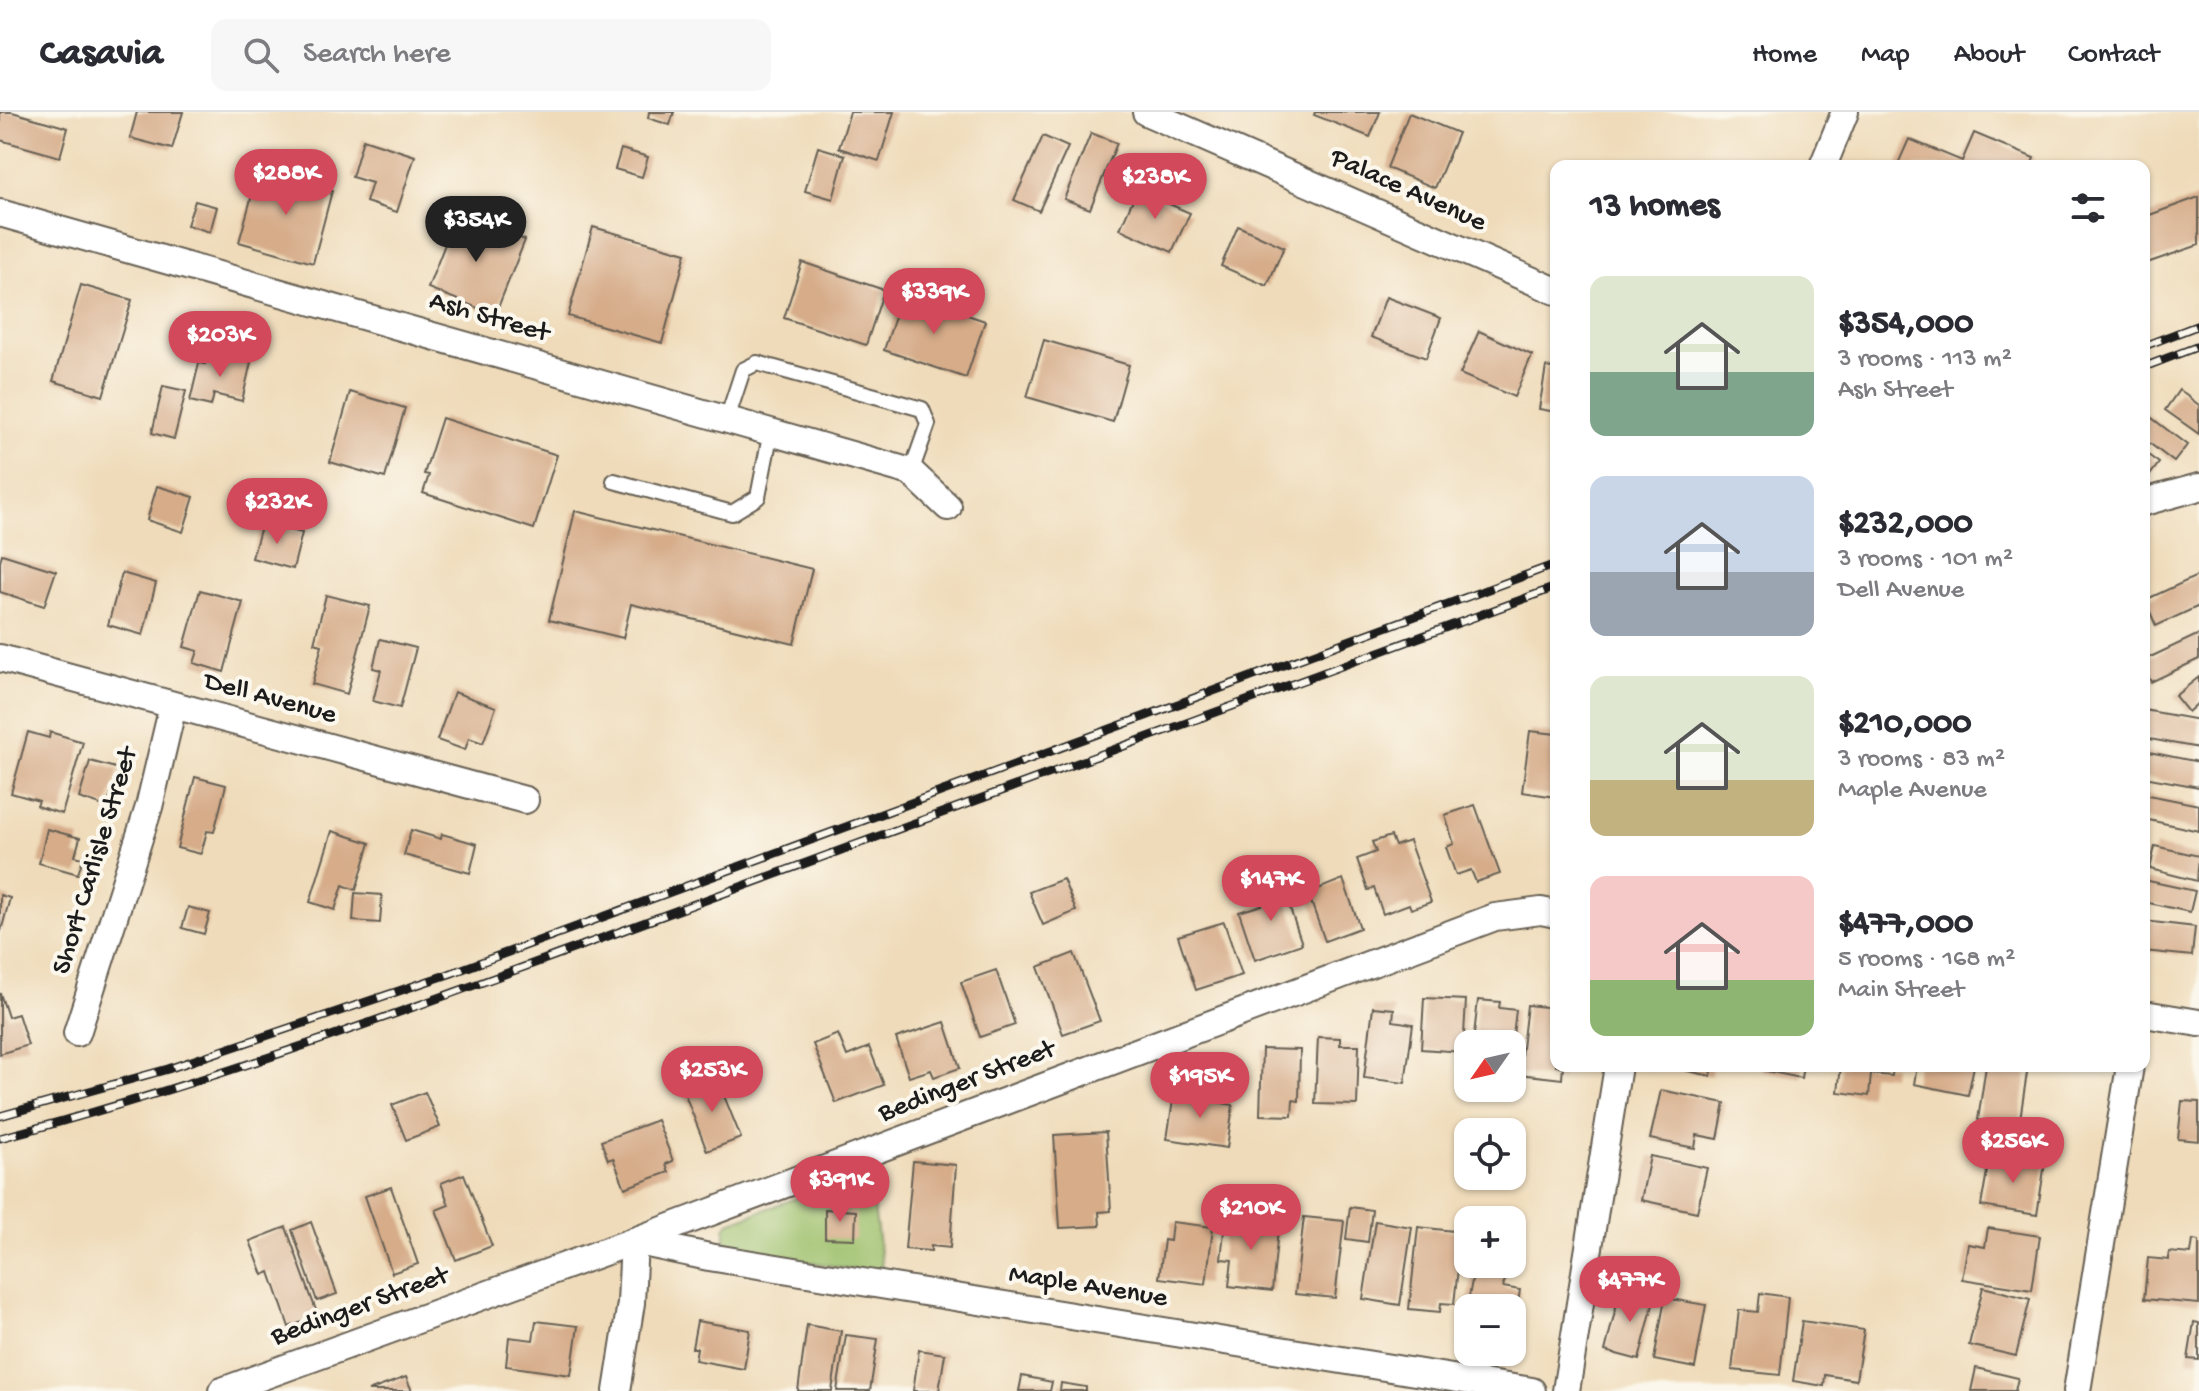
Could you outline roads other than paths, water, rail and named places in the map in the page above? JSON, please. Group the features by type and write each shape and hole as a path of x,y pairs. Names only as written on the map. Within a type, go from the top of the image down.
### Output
{"street":[{"name":"Palace Avenue","path":"1146,112 1550,288"},
{"path":"1825,160 1845,112"},
{"name":"Ash Street","path":"0,213 911,472 948,507"},
{"path":"2150,500 2199,487"},
{"name":"Dell Avenue","path":"0,658 525,800"},
{"name":"Short Carlisle Street","path":"77,1033 149,807 173,706"},
{"name":"Bedinger Street","path":"222,1391 634,1241 1495,917 1541,911 1550,913"},
{"path":"2150,1015 2199,1023"},
{"path":"1566,1391 1617,1072"},
{"path":"2077,1391 2129,1072"},
{"path":"617,1391 631,1303 634,1241"},
{"name":"Maple Avenue","path":"634,1241 772,1268 1532,1391"}],"lane":[{"path":"727,419 743,370 757,363 922,409 928,424 911,472"},
{"path":"614,481 732,513 758,497 771,431"}],"railway":[{"path":"2150,344 2199,325"},
{"path":"2150,365 2199,346"},
{"path":"0,1116 168,1069 449,974 1550,566"},
{"path":"0,1138 177,1087 353,1029 1550,589"}]}
